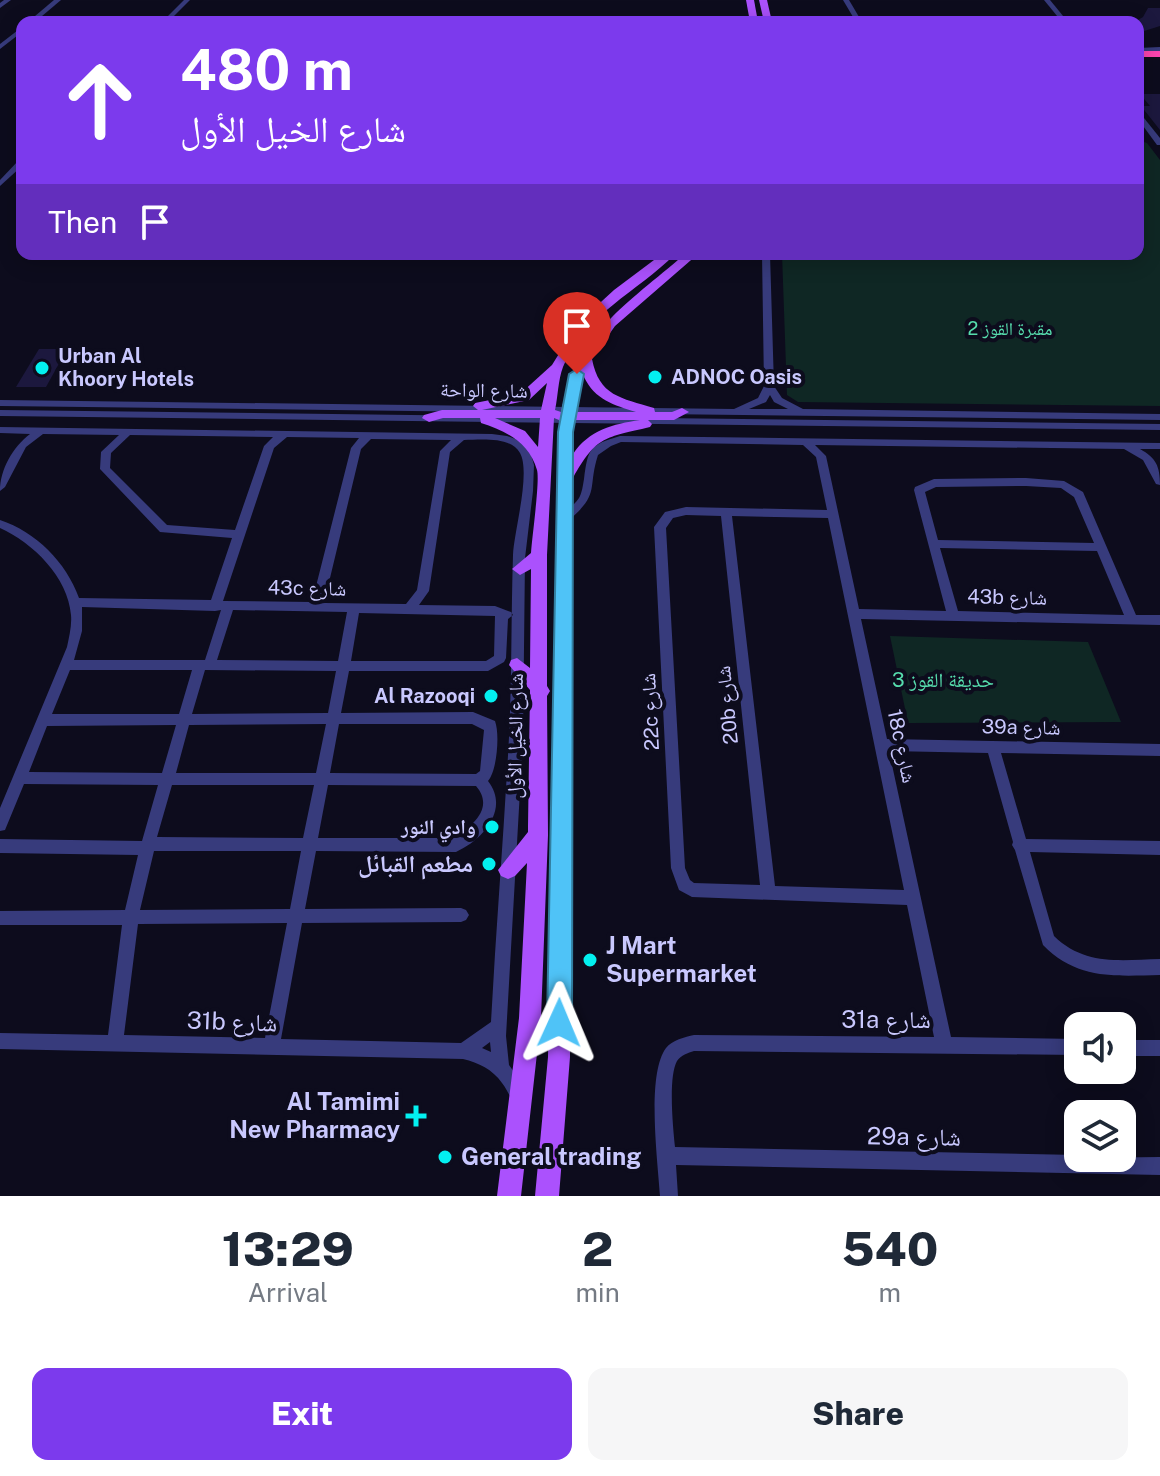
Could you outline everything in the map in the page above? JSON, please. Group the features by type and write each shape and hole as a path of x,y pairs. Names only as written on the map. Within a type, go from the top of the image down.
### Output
{"main road":[{"path":"459,408 506,403 524,397 559,363 591,316 661,260"},
{"name":"شارع الخيل الأول","path":"509,1196 530,1018 541,691 541,468 556,415 585,356 621,312 685,260"},
{"path":"585,356 587,376 599,392 650,411"},
{"path":"556,415 566,367 559,363"},
{"path":"429,418 442,414 674,416 682,412"},
{"name":"شارع الخيل الأول","path":"547,1196 559,1035 566,597 564,485 556,415"},
{"path":"480,419 521,433 531,443 541,468"},
{"path":"564,485 581,449 594,438 619,428 663,422"},
{"path":"520,569 539,555"},
{"path":"517,665 541,691"},
{"path":"508,870 538,835"}],"street":[{"path":"0,6 8,0"},
{"path":"38,16 58,0"},
{"path":"171,16 187,0"},
{"path":"1047,0 1060,16"},
{"path":"0,47 16,34"},
{"path":"1144,122 1160,143"},
{"path":"1144,134 1153,134"},
{"path":"0,184 16,168"},
{"path":"722,413 755,404 766,394 769,386 766,260"},
{"path":"769,386 778,400 806,413"},
{"path":"204,396 283,406"},
{"name":"شارع الواحة","path":"0,403 459,408 663,422 1160,427"},
{"name":"شارع الواحة","path":"0,413 480,419 650,411 1160,417"},
{"path":"59,431 97,414"},
{"path":"211,416 232,434"},
{"path":"805,442 821,456 834,442 879,423"},
{"path":"1042,425 1098,445"},
{"path":"0,430 232,434 265,440 283,435 462,436 509,440 526,452 528,464 520,569 499,1026 501,1066 521,1100"},
{"path":"16,431 22,437 22,445"},
{"path":"0,487 22,445 41,431"},
{"path":"101,432 109,437 112,444"},
{"path":"129,432 112,444 104,458 105,469 160,527 174,532 238,534"},
{"path":"347,435 356,448"},
{"path":"317,608 356,448 369,435"},
{"path":"429,436 445,451"},
{"path":"409,609 423,591 445,451 462,436"},
{"path":"564,518 586,496 588,463 592,453 608,443 629,439 1160,446"},
{"path":"115,1042 131,917 148,846 184,719 205,664 265,440"},
{"path":"1121,445 1136,449 1150,463 1160,481"},
{"path":"1150,463 1151,451 1160,446"},
{"name":"18c شارع","path":"821,456 944,1044"},
{"path":"953,616 918,493 921,487 934,483 1057,483 1070,487 1079,495 1132,619"},
{"name":"22c شارع","path":"726,512 677,512 669,515 660,527 678,868 684,885 692,890 768,893"},
{"path":"726,512 833,514"},
{"name":"20b شارع","path":"726,512 768,893"},
{"path":"0,524 36,544 58,571 76,609 73,647 67,665 0,825"},
{"path":"933,544 1101,547"},
{"path":"423,591 435,610"},
{"path":"499,612 519,594"},
{"name":"43c شارع","path":"76,609 119,605 499,612"},
{"path":"271,1048 354,609"},
{"path":"67,665 488,666 500,658 499,612"},
{"path":"499,612 519,624"},
{"name":"43b شارع","path":"853,614 1160,620"},
{"path":"20,778 479,780 487,774 491,730 490,725 473,718 45,720"},
{"name":"39a شارع","path":"882,745 1160,750"},
{"path":"993,747 1048,940 1069,960 1096,967 1160,967"},
{"path":"0,846 456,845 485,819 492,797 490,789 479,780"},
{"path":"1019,845 1160,848"},
{"path":"768,893 914,898"},
{"path":"0,918 461,915"},
{"path":"463,1051 479,1043 499,1026"},
{"name":"31b شارع","path":"0,1041 463,1051 480,1055 501,1066"},
{"name":"31a شارع","path":"668,1156 663,1079 672,1054 694,1043 1064,1047"},
{"path":"1136,1048 1160,1048"},
{"path":"668,1156 669,1196"},
{"name":"29a شارع","path":"668,1156 1160,1166"}],"green space":[{"name":"مقبرة القوز 2","path":"1144,142 1160,160 1160,406 798,402 787,395 782,260 1144,260"},
{"name":"حديقة القوز 3","path":"890,636 1088,642 1121,722 908,723"}],"building":[{"path":"1148,8 1160,8 1160,26 1144,31 1144,16"},
{"path":"1144,94 1160,94 1160,130 1144,110 1144,106 1150,106"},
{"name":"Urban Al Khoory Hotels","path":"39,349 67,349 46,387 16,387"}],"place":[{"name":"Urban Al Khoory Hotels","path":"42,368"},
{"name":"ADNOC Oasis","path":"655,377"},
{"name":"Al Razooqi","path":"491,696"},
{"name":"وادي النور","path":"492,827"},
{"name":"مطعم القبائل","path":"489,864"},
{"name":"J Mart Supermarket","path":"590,960"},
{"name":"Al Tamimi New Pharmacy","path":"416,1116"},
{"name":"General trading","path":"445,1157"}],"route":[{"path":"559,1023 566,420 577,374"}]}
